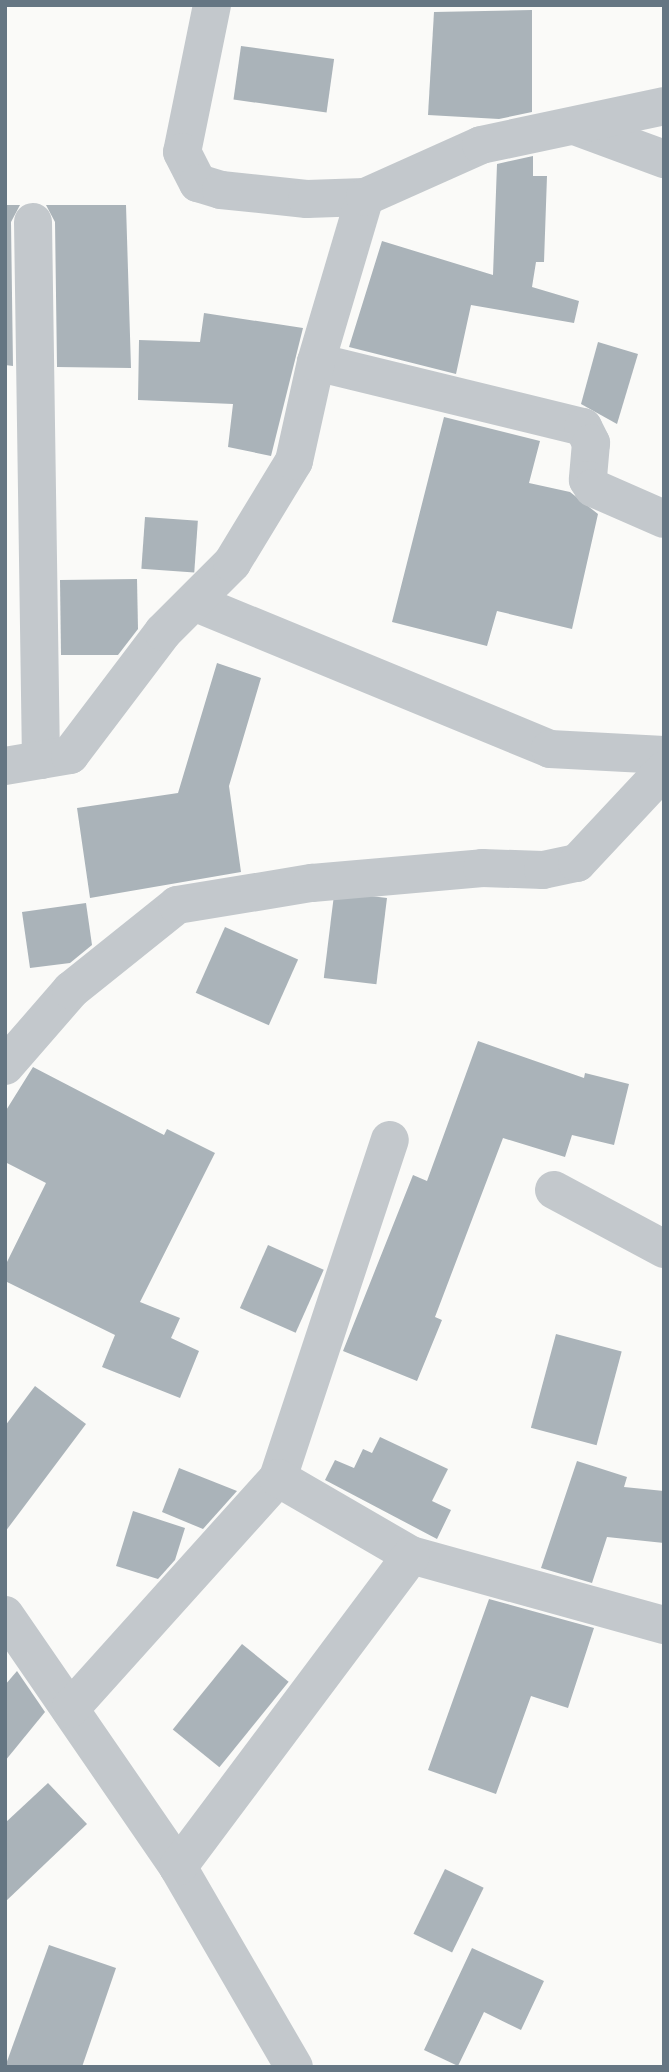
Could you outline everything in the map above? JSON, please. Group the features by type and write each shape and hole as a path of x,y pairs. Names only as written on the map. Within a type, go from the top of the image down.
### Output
{"street":[{"path":"212,5 182,152 198,183 221,190 307,199 365,197 481,145 577,127 664,106"},
{"path":"577,127 664,159"},
{"path":"33,222 23,763 69,755 163,632 196,603 232,563 294,461 316,362 365,197"},
{"path":"316,362 583,427 591,443 588,480 593,488 664,519"},
{"path":"196,603 550,749 664,755"},
{"path":"5,1066 71,990 177,905 312,883 482,868 542,870 577,863 664,771"},
{"path":"70,1709 278,1478 390,1140"},
{"path":"554,1190 664,1249"},
{"path":"278,1478 411,1555 664,1625"},
{"path":"178,1867 411,1555"},
{"path":"5,1615 178,1867 293,2067"}],"building":[{"path":"532,10 532,112 499,119 428,115 434,12"},
{"path":"241,46 334,59 327,113 233,99"},
{"path":"533,156 533,176 547,176 544,262 536,262 532,287 579,301 574,323 471,305 456,374 349,347 382,241 493,275 497,164"},
{"path":"5,205 20,205 11,222 13,366 5,365"},
{"path":"46,205 126,205 131,368 57,367 55,222"},
{"path":"204,313 303,328 271,456 228,447 233,404 138,400 139,340 200,342"},
{"path":"598,342 638,354 617,424 581,404"},
{"path":"444,417 540,441 529,483 570,492 598,514 572,629 497,611 487,646 392,622"},
{"path":"145,517 198,521 194,573 141,569"},
{"path":"137,579 138,629 118,655 61,655 60,580"},
{"path":"217,663 261,678 229,786 241,872 90,898 77,808 178,793"},
{"path":"334,892 387,898 376,984 324,978"},
{"path":"86,903 92,945 70,963 30,968 22,912"},
{"path":"225,927 298,960 269,1025 196,993"},
{"path":"478,1041 584,1078 585,1073 629,1084 614,1145 572,1135 565,1157 503,1138 435,1317 442,1320 417,1381 343,1351 413,1175 427,1181"},
{"path":"33,1067 164,1135 167,1129 215,1153 140,1302 180,1318 171,1338 199,1351 180,1398 102,1367 115,1335 5,1281 5,1266 46,1183 5,1162 5,1112"},
{"path":"268,1245 324,1270 296,1333 240,1308"},
{"path":"556,1334 622,1352 597,1445 531,1428"},
{"path":"35,1386 86,1424 5,1532 5,1426"},
{"path":"380,1437 448,1469 432,1501 451,1510 437,1539 325,1480 335,1460 354,1468 363,1449 372,1453"},
{"path":"577,1461 627,1477 624,1487 664,1491 664,1543 607,1537 592,1583 541,1568"},
{"path":"179,1468 237,1491 203,1529 162,1512"},
{"path":"133,1511 185,1528 175,1560 158,1579 116,1566"},
{"path":"489,1599 594,1628 568,1708 531,1696 496,1794 428,1770"},
{"path":"242,1644 289,1682 219,1767 173,1729"},
{"path":"17,1671 45,1712 5,1761 5,1685"},
{"path":"48,1783 87,1824 5,1902 5,1823"},
{"path":"445,1869 484,1888 452,1953 413,1934"},
{"path":"49,1945 116,1968 82,2067 5,2067"},
{"path":"472,1948 544,1981 521,2030 484,2012 458,2066 424,2050"}]}
